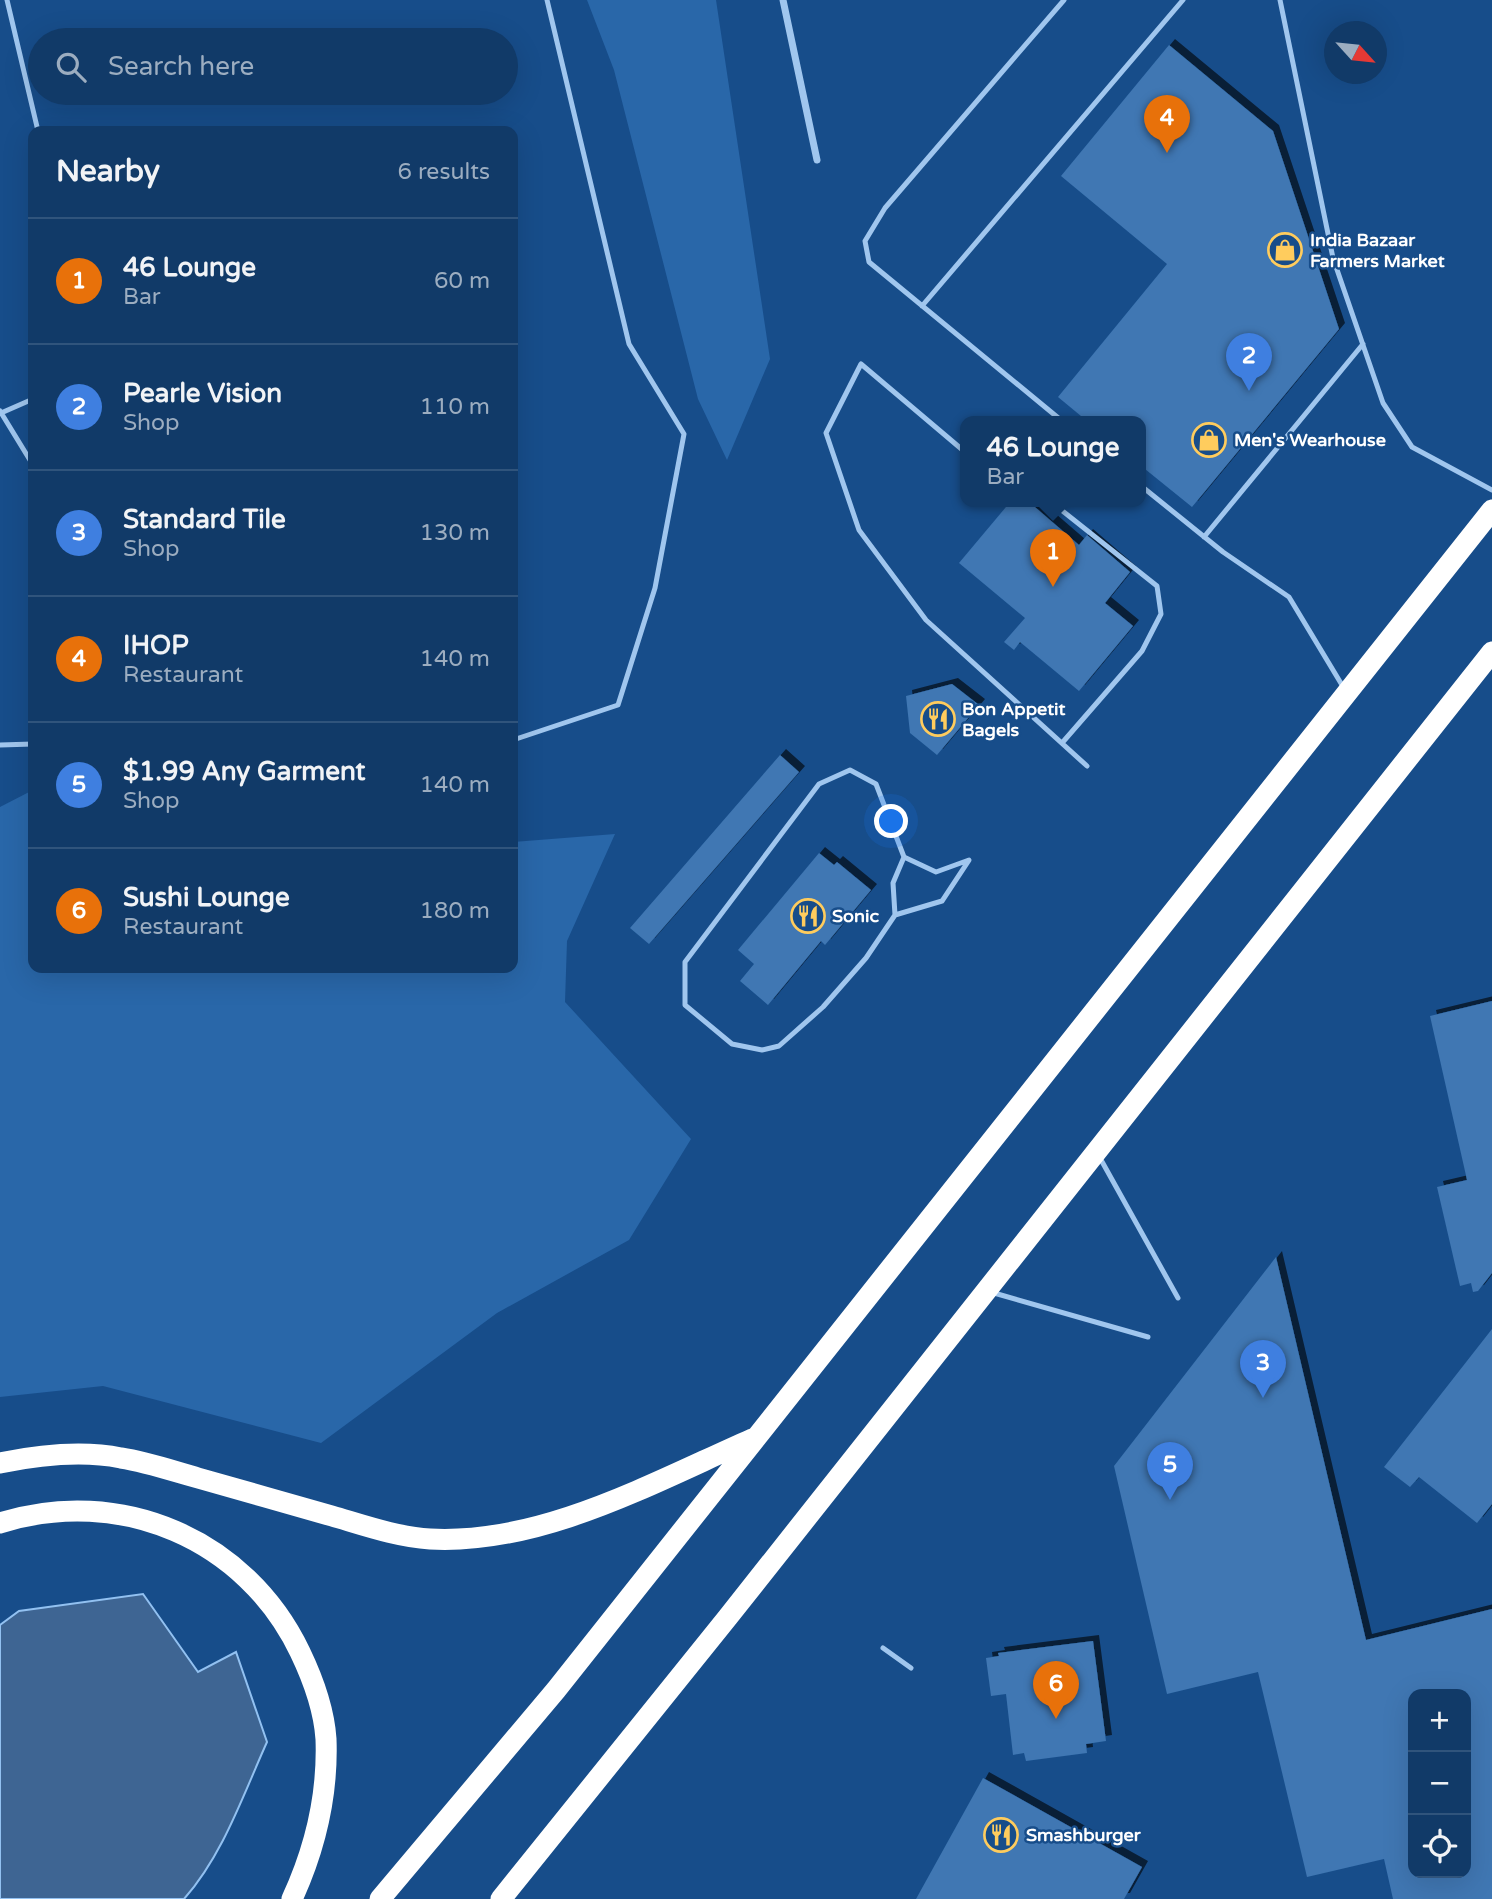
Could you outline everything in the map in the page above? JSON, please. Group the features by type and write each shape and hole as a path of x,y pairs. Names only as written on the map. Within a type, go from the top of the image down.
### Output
{"highway":[{"path":"380,1899 556,1690 1492,510"},
{"path":"500,1899 719,1628 1492,652"},
{"path":"0,1463 32,1456 74,1454 121,1457 378,1529 427,1539 464,1539 509,1534 553,1522 609,1501 754,1438"},
{"path":"0,1523 50,1512 134,1516 208,1546 241,1572 270,1601 293,1636 309,1670 321,1706 326,1737 321,1813 303,1875 292,1899"}],"street":[{"path":"783,0 817,160"}],"lane":[{"path":"7,0 28,89"},
{"path":"518,738 618,705 655,588 684,434 629,344 547,0"},
{"path":"1056,416 869,262 865,241 886,208 1064,0"},
{"path":"922,306 1183,0"},
{"path":"1279,0 1333,258 1383,403 1412,447 1492,490"},
{"path":"32,105 37,126"},
{"path":"1204,537 1363,344"},
{"path":"960,448 860,364 826,433 859,530 926,620 1087,766"},
{"path":"28,401 1,412 28,457"},
{"path":"1146,490 1204,537 1289,597 1346,693"},
{"path":"1056,507 1157,586 1161,614 1142,651 1062,743"},
{"path":"0,745 28,744"},
{"path":"895,915 942,901 969,860 936,872 904,857 876,785 850,770 819,784 685,962 685,1005 732,1044 762,1050 779,1046 823,1007 866,958 895,915 893,883 904,857"},
{"path":"1096,1151 1178,1298"},
{"path":"987,1291 1148,1336"},
{"path":"883,1648 911,1668"}],"shaded area":[{"path":"587,0 716,0 770,359 727,460 698,399 614,70"},
{"path":"28,793 28,973 518,973 518,842 615,834 567,941 565,1002 691,1139 629,1240 497,1313 321,1443 103,1386 0,1397 0,807"},
{"path":"143,1594 198,1672 236,1652 267,1742 231,1824 210,1863 184,1899 0,1899 0,1625 19,1611"}],"building":[{"path":"1169,45 1273,131 1339,329 1192,507 1146,470 1146,416 1081,416 1058,397 1167,264 1061,176"},
{"path":"1006,507 1035,507 1079,545 1087,535 1130,572 1105,603 1133,626 1079,691 1020,642 1014,650 1004,642 1025,618 959,563"},
{"name":"Bon Appetit Bagels","path":"952,684 979,705 937,755 910,733 906,696"},
{"path":"780,755 799,772 649,944 630,928"},
{"name":"Sonic","path":"819,853 834,865 837,862 871,890 825,945 821,941 768,1005 740,981 754,964 738,950"},
{"path":"1492,1001 1492,1273 1478,1291 1473,1292 1471,1283 1460,1286 1437,1187 1467,1180 1430,1016"},
{"path":"1276,1257 1366,1640 1492,1609 1492,1899 1393,1899 1384,1859 1307,1877 1258,1672 1167,1694 1114,1466"},
{"path":"1492,1329 1492,1504 1477,1523 1419,1477 1410,1487 1384,1467"},
{"path":"1093,1641 1106,1741 1086,1744 1087,1753 1026,1761 1024,1753 1013,1755 1006,1694 991,1696 986,1658 999,1656 998,1653"},
{"path":"983,1778 1142,1867 1124,1899 916,1899"}],"place":[{"name":"IHOP","path":"1167,153"},
{"name":"India Bazaar Farmers Market","path":"1285,250"},
{"name":"Pearle Vision","path":"1249,391"},
{"name":"Men's Wearhouse","path":"1209,440"},
{"name":"46 Lounge","path":"1053,587"},
{"name":"Bon Appetit Bagels","path":"938,719"},
{"name":"Sonic","path":"808,916"},
{"name":"Standard Tile","path":"1263,1398"},
{"name":"$1.99 Any Garment","path":"1170,1500"},
{"name":"Sushi Lounge","path":"1056,1719"},
{"name":"Smashburger","path":"1001,1835"}]}
